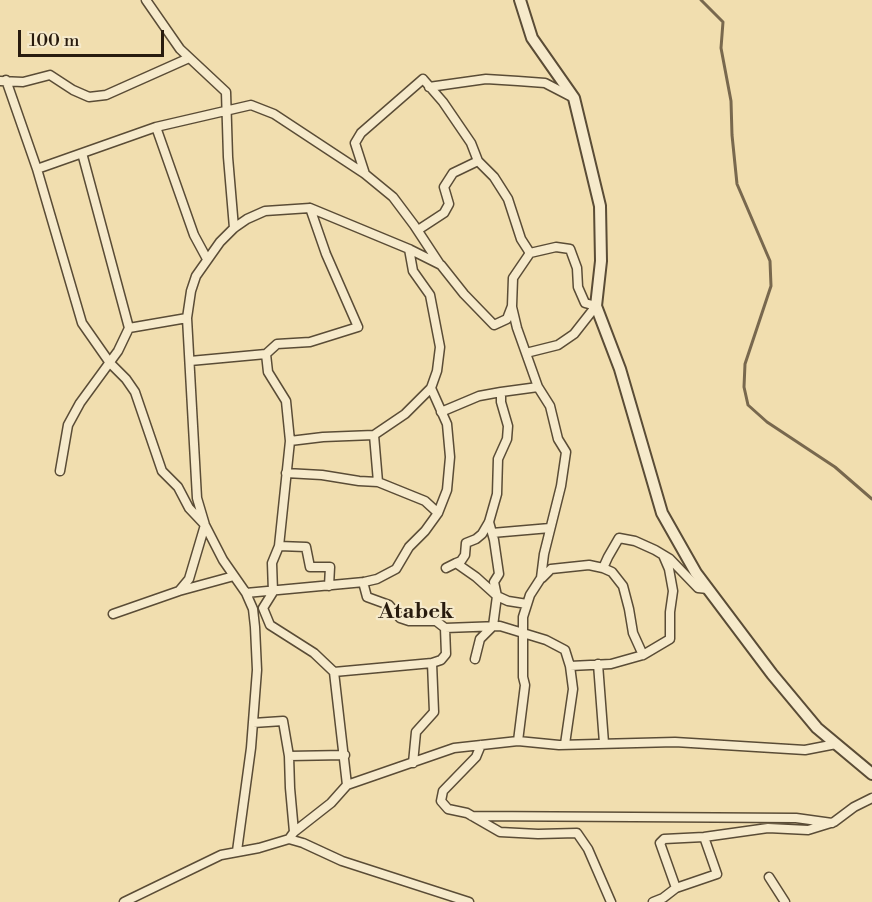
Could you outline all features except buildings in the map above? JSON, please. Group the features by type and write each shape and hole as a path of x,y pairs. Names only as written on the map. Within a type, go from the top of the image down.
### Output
{"street":[{"path":"146,0 180,49 226,92 234,228"},
{"path":"520,0 532,38 574,98 600,206 601,261 596,306 620,369 662,513 696,573 779,683 817,728 872,774"},
{"path":"189,58 105,94 89,97 50,75 23,82 3,80 37,169 82,322 110,363 135,392 162,471 178,487 189,508 205,525"},
{"path":"365,174 355,143 361,133 423,79 443,102 471,143 478,161 494,177 508,200 521,239 530,253"},
{"path":"429,87 486,79 545,83 574,98"},
{"path":"37,169 156,127 251,105 274,114 365,174 393,197 441,265 464,294 494,325 507,319 512,306"},
{"path":"156,127 194,235 207,259"},
{"path":"60,471 68,425 80,403 110,363 129,328 82,153"},
{"path":"418,230 444,213 449,204 444,187 453,173 478,161"},
{"path":"190,361 266,354 277,344 310,342 358,327 326,254 310,208"},
{"path":"237,851 251,748 257,670 255,627 246,593 223,560 205,525 197,498 187,318 196,276 207,259 234,228 247,219 265,211 310,208 409,249 441,265"},
{"path":"542,578 566,452 558,439 550,406 538,387 526,352 512,306 513,278 530,253 556,247 570,249 577,268 578,287 585,303 596,306"},
{"path":"290,441 374,435 405,414 431,388 437,371 440,347 430,295 414,271 409,249"},
{"path":"526,352 558,345 574,334 596,306"},
{"path":"129,328 187,318"},
{"path":"266,354 268,372 286,401 290,441 279,546 272,563 273,592 263,608 270,625"},
{"path":"441,412 479,396 538,387"},
{"path":"246,593 363,582 377,579 396,569 409,547 438,513 447,490 449,439 447,424 431,388"},
{"path":"446,568 461,561 465,555 466,543 482,534 489,522 497,494 498,459 507,439 508,426 501,402 501,392"},
{"path":"374,435 378,482"},
{"path":"286,472 378,482 425,501 438,513"},
{"path":"476,659 480,639 493,626 497,596 494,582 499,574 489,522"},
{"path":"179,591 189,579 205,525"},
{"path":"492,533 550,528"},
{"path":"603,568 619,538 635,541 670,559 698,588 708,590"},
{"path":"279,546 306,547 310,567 330,567 329,586"},
{"path":"570,666 611,664 643,655 670,639 673,591 669,568 663,555"},
{"path":"456,563 477,577 497,596 508,601 527,604"},
{"path":"518,741 525,685 523,617 530,595 551,568 589,565 612,572 623,586 630,609 633,633 643,655"},
{"path":"113,614 179,591 234,576"},
{"path":"334,672 432,663 441,660 446,654 445,628 440,622 409,621 400,618 389,605 367,597 363,582"},
{"path":"252,609 270,625 314,653 334,672 347,785"},
{"path":"445,628 500,626 546,640 565,650 573,689 570,725 565,744"},
{"path":"413,763 416,732 434,712 432,663"},
{"path":"598,664 604,743"},
{"path":"253,723 283,721 289,756 292,836"},
{"path":"124,902 221,855 259,848 292,836 331,803 347,785 454,748 518,741 565,744 675,742 805,750 836,744"},
{"path":"481,745 476,757 443,791 441,801 448,809 467,813 500,832 577,833 588,849 611,902"},
{"path":"289,756 345,755"},
{"path":"676,888 660,843 664,839 704,837 768,828 808,830 832,823 854,807 872,798"},
{"path":"472,816 796,818 832,823"},
{"path":"292,836 342,861 469,902"},
{"path":"653,902 676,888 717,874 704,837"},
{"path":"769,877 785,902"}],"waterway":[{"path":"701,0 723,22 721,48 731,101 737,184 770,261 771,286 745,364 744,387 748,405 767,422 835,467 872,499"}],"district":[{"name":"Atabek","path":"416,613"}]}
